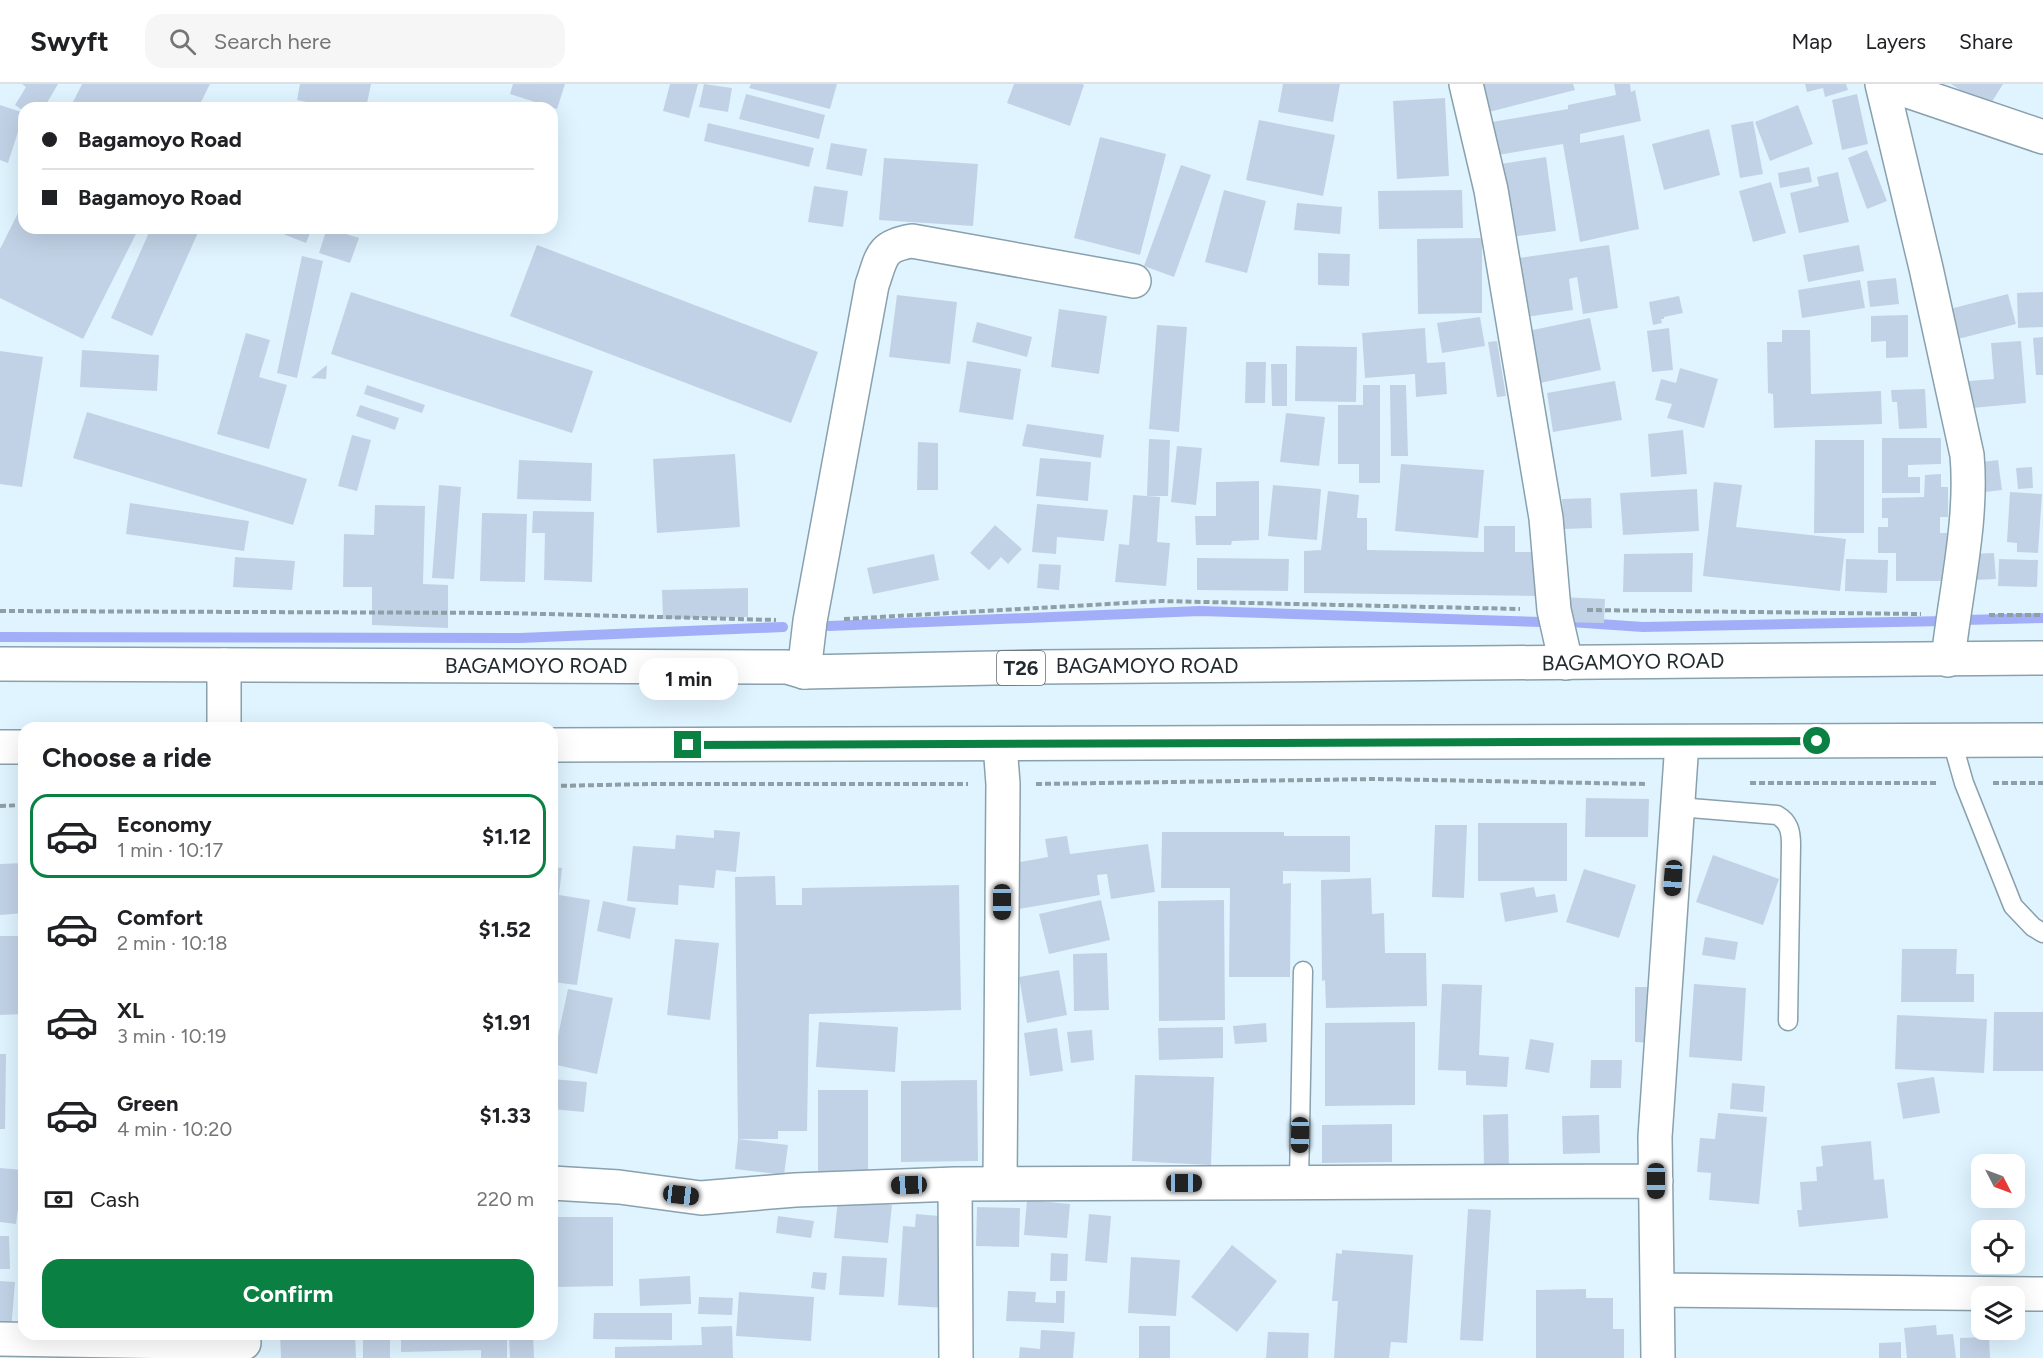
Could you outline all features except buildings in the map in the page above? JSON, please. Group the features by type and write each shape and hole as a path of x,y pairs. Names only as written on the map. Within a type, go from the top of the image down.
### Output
{"main road":[{"path":"1466,84 1491,190 1546,518 1554,610 1566,663"},
{"path":"1882,84 1926,268 1969,479 1968,508 1948,660"},
{"path":"1887,84 2043,137"},
{"path":"804,672 810,621 872,285 883,253 894,244 912,241 1134,281"},
{"name":"BAGAMOYO ROAD","path":"0,664 788,667 804,672 1060,667 2043,658"},
{"path":"224,665 224,722"},
{"path":"558,746 2043,740"},
{"path":"1658,1358 1655,1137 1682,742"},
{"path":"1000,744 1003,784 1000,1183"},
{"path":"0,747 18,747"},
{"path":"558,1183 619,1187 701,1198 795,1190 1000,1183 1656,1181"},
{"path":"955,1184 956,1358"},
{"path":"1657,1290 2043,1294"},
{"path":"0,1339 18,1339"},
{"path":"41,1340 245,1345"}],"lane":[{"path":"1952,741 1964,783 2013,906 2033,927 2043,933"},
{"path":"1679,796 1777,815 1785,820 1791,832 1788,1022"},
{"path":"1299,1182 1303,972"}],"path":[{"path":"0,611 494,613 810,621 1161,601 1554,610 2043,615"},
{"path":"558,786 649,783 1003,784 1376,779 1679,796"},
{"path":"1743,783 2043,783"},
{"path":"0,806 18,805"}],"waterway":[{"path":"829,626 1200,611 1541,622"},
{"path":"1964,620 2043,618"},
{"path":"1570,622 1643,627 1946,621"},
{"path":"0,637 520,638 783,627"}],"route":[{"path":"688,745 1817,741"}]}
